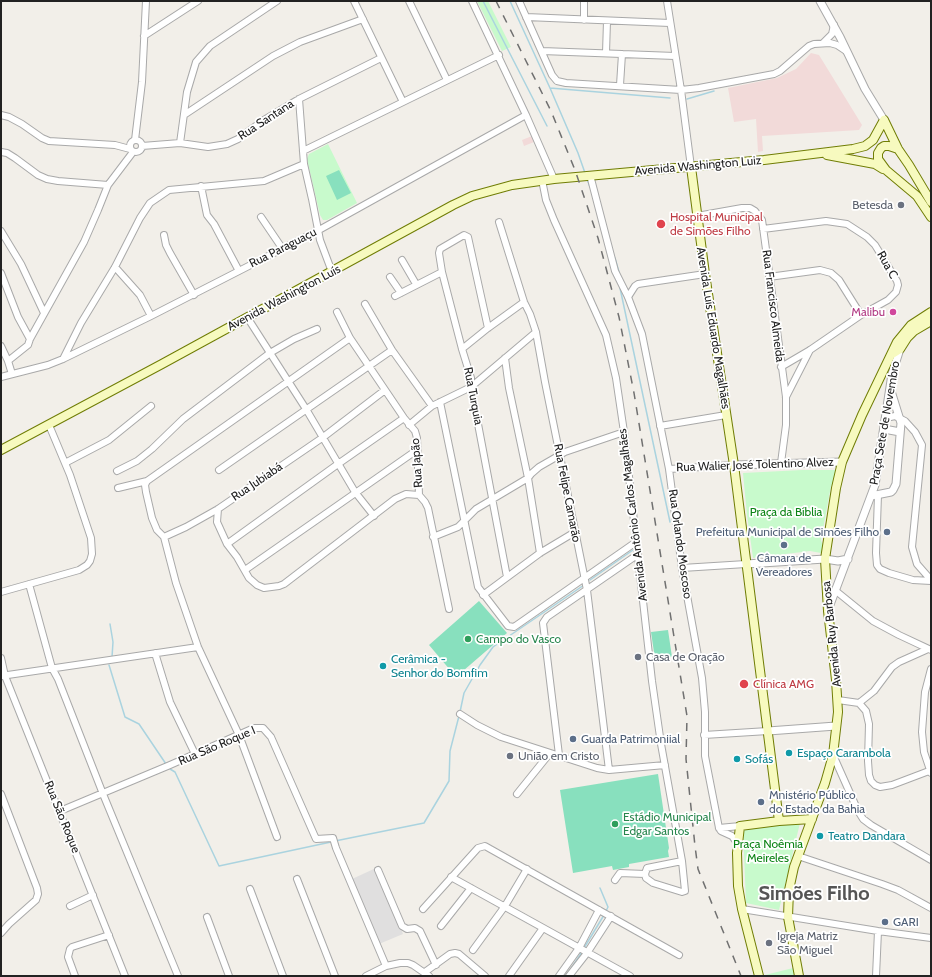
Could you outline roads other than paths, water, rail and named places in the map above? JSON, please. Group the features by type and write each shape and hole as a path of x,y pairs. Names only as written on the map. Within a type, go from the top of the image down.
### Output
{"main road":[{"path":"884,120 898,149 931,202"},
{"name":"Avenida Washington Luiz","path":"584,176 690,167 845,150 865,146 872,140 884,120"},
{"path":"898,149 884,146 878,153 878,159 886,170 917,196 931,217"},
{"path":"845,150 852,160"},
{"name":"Avenida Washington Luiz","path":"818,153 875,164 886,170"},
{"name":"Avenida Luís Eduardo Magalhães","path":"690,167 734,465 779,821"},
{"name":"Avenida Washington Luís","path":"1,450 472,196 512,185 542,180 584,176"},
{"name":"Avenida Ruy Barbosa","path":"799,976 788,916 789,890 794,867 823,792 833,755 838,700 828,610 825,558 836,488 842,462 862,415 897,342 904,332 915,322 931,312"},
{"name":"Praça Sete de Novembro","path":"891,354 900,349 907,338 914,331 931,321"},
{"path":"759,976 742,909 737,870 740,826 779,821 812,819"}],"street":[{"path":"135,140 142,82 146,1"},
{"path":"144,36 198,1"},
{"path":"180,143 189,81 196,62 210,46 277,1"},
{"path":"354,1 402,102"},
{"path":"409,1 447,80"},
{"path":"472,1 526,115 554,179"},
{"path":"519,1 554,78 560,82 680,90 699,88 774,74 809,46 823,43 837,45 846,51"},
{"path":"584,1 584,20"},
{"name":"Avenida Luís Eduardo Magalhães","path":"667,1 690,167"},
{"path":"820,1 834,25 865,89 884,120"},
{"path":"526,17 670,23"},
{"path":"184,115 285,49 315,36 363,19"},
{"path":"606,53 607,21"},
{"path":"823,43 832,34 834,25"},
{"path":"542,51 675,56"},
{"path":"620,86 622,54"},
{"path":"303,151 498,55"},
{"name":"Rua Santana","path":"142,146 180,143 208,147 227,144 238,139 264,120 300,99 382,58"},
{"path":"300,99 304,164 322,247 332,272"},
{"path":"1,115 9,117 42,138 49,140 115,145 136,153 142,146 140,141 135,140"},
{"name":"Rua Paraguaçu","path":"1,377 33,369 63,359 194,295 319,230 526,115"},
{"path":"8,361 25,349 28,345 87,235 108,185 132,151 130,143 135,140"},
{"path":"1,152 7,153 38,175 47,179 108,185"},
{"path":"63,359 81,323 115,267 140,218 150,204 169,190 264,181 304,164"},
{"name":"Rua Orlando Moscoso","path":"584,176 598,202 615,271 628,296 642,334 669,469 682,568 702,678 705,712 705,756 718,828"},
{"name":"Avenida Antônio Carlos Magalhães","path":"542,180 546,200 554,220 606,335 616,378 624,432 652,682 682,861 685,891 682,892 653,883 646,878 645,874"},
{"path":"201,186 207,215 214,224 239,271"},
{"name":"Rua Francisco Almeida","path":"697,216 736,208 750,208 755,211 762,220 786,397 786,425 781,463"},
{"path":"261,217 282,248"},
{"name":"Rua C","path":"764,229 826,221 847,224 875,244 898,285 896,292 891,297 861,315 810,350 781,367"},
{"name":"Rua Felipe Camarão","path":"499,222 524,302 536,332 587,590 609,770"},
{"path":"1,231 21,264 44,313"},
{"path":"164,236 170,253 194,295"},
{"name":"Rua Turquia","path":"488,328 468,237 463,236 439,249 442,272 471,378 471,387 507,576"},
{"path":"402,260 416,284"},
{"path":"115,267 140,295 151,316"},
{"path":"769,277 820,270 831,272 839,280 861,315"},
{"path":"390,276 398,294 442,272"},
{"path":"1,273 18,317 30,339"},
{"path":"628,296 638,284 705,274"},
{"path":"462,349 524,302"},
{"path":"365,304 392,350 432,406"},
{"name":"Rua Japão","path":"337,312 350,338 404,418 415,431 417,438 419,495 428,508 449,609"},
{"path":"247,317 306,409 355,492 374,516 401,496 411,494 419,495"},
{"path":"117,471 137,461 152,449 183,419 270,353 317,328"},
{"path":"410,426 432,406 471,387 536,332"},
{"path":"118,488 147,481 350,338"},
{"path":"1,346 12,374"},
{"name":"Praça Sete de Novembro","path":"828,610 874,496 892,374 900,349"},
{"path":"219,470 392,350"},
{"path":"786,397 810,350"},
{"path":"505,358 509,388 528,478 540,553"},
{"path":"890,388 900,418 900,432 895,487 891,492 874,496 877,565 880,569 889,573 913,580 931,580"},
{"name":"Rua Jubiabá","path":"374,516 284,584 264,588 257,585 249,578 227,544 217,522 218,509 322,438 385,390"},
{"path":"440,402 478,587 506,625 509,627 514,627 636,542"},
{"path":"65,463 109,440 151,406"},
{"path":"660,426 726,415"},
{"path":"886,418 893,416 900,418 911,426 922,445 912,547 916,564 931,580"},
{"path":"227,544 404,418"},
{"path":"1,592 79,570 90,561 92,554 91,538 65,463 49,425"},
{"path":"884,429 900,432"},
{"path":"433,537 458,527 476,509 492,498 528,478 534,471 560,455 576,447 624,432"},
{"path":"245,570 417,450"},
{"name":"Rua Walier José Tolentino Alvez","path":"669,469 781,463 842,462"},
{"path":"147,481 145,485 152,518 157,530 164,537 176,583 198,648 239,735 277,836"},
{"path":"164,537 186,527 218,509"},
{"path":"483,595 540,553 575,532"},
{"path":"559,755 542,626 544,620 637,555"},
{"path":"682,568 825,558 838,561 848,559"},
{"path":"29,584 52,668 60,684 178,976"},
{"path":"836,591 873,621 930,649"},
{"path":"3,676 198,648"},
{"path":"859,703 874,691 892,667 899,662 930,649"},
{"path":"155,653 170,702 195,754"},
{"name":"Rua São Roque","path":"1,658 3,676 60,811 125,976"},
{"path":"838,700 859,703 866,711 868,718 869,775 871,781 874,785 880,787 892,785 930,772 924,752 922,732 925,692 931,669"},
{"path":"460,714 494,734 597,768 609,770 665,765"},
{"path":"704,735 836,726"},
{"name":"Rua São Roque I","path":"60,811 104,794 254,728 260,727 267,731 271,737 316,839 332,838 334,840 384,968"},
{"path":"517,794 550,753"},
{"path":"833,755 863,819 931,860"},
{"path":"1,794 38,894 36,900 8,924 1,933"},
{"path":"718,828 740,826"},
{"path":"718,828 720,831 732,836 738,844"},
{"path":"423,910 451,877 478,848 482,846 493,850 679,955"},
{"path":"798,856 898,890 931,908"},
{"path":"615,880 620,873 645,874 647,868 682,861"},
{"path":"473,950 505,906 526,869"},
{"path":"378,870 402,926 405,928 419,929 436,964"},
{"path":"451,877 630,976"},
{"path":"297,879 335,976"},
{"path":"441,926 471,888"},
{"path":"250,889 283,976"},
{"path":"70,906 93,895"},
{"path":"742,909 878,932 931,938"},
{"path":"559,976 579,948 600,910"},
{"path":"578,976 571,974 587,953 611,916"},
{"path":"207,917 229,976"},
{"path":"509,976 543,928"},
{"path":"876,976 878,932"},
{"path":"75,976 68,957 72,947 109,935"},
{"path":"366,976 400,963 408,963 427,974 436,964 450,954 457,953 485,976"},
{"path":"384,968 384,976"}],"waterway":[{"path":"483,1 547,126"},
{"path":"510,1 550,88 585,173"},
{"path":"550,88 670,98"},
{"path":"687,99 714,91"},
{"path":"587,179 590,187"},
{"path":"615,258 619,272"},
{"path":"620,288 670,522"},
{"path":"590,580 633,550"},
{"path":"460,712 464,693 480,665 493,647 584,585"},
{"path":"110,624 113,642 112,657"},
{"path":"109,665 125,717 139,724 166,764"},
{"path":"335,841 424,823 449,781 450,751 459,716"},
{"path":"170,769 175,772 219,866 331,842"},
{"path":"600,888 608,907 606,911"},
{"path":"584,948 604,915"},
{"path":"570,970 582,952"}],"railway":[{"path":"496,1 551,111 575,170 598,238 619,317 634,393 687,716 686,759 698,869 741,976"}],"place":[{"name":"Betesda","path":"901,205"},
{"name":"Hospital Municipal de Simões Filho","path":"661,224"},
{"name":"Malibu","path":"893,312"},
{"name":"Prefeitura Municipal de Simões Filho","path":"887,532"},
{"name":"Câmara de Vereadores","path":"784,545"},
{"name":"Campo do Vasco","path":"468,639"},
{"name":"Casa de Oração","path":"638,657"},
{"name":"Cerâmica - Senhor do Bomfim","path":"383,666"},
{"name":"Clínica AMG","path":"744,684"},
{"name":"Guarda Patrimoniial","path":"573,739"},
{"name":"Espaço Carambola","path":"789,753"},
{"name":"União em Cristo","path":"510,756"},
{"name":"Sofás","path":"737,759"},
{"name":"Mnistério Público do Estado da Bahia","path":"761,802"},
{"name":"Estádio Municipal Edgar Santos","path":"615,824"},
{"name":"Teatro Dandara","path":"820,836"},
{"name":"GARI","path":"885,922"},
{"name":"Igreja Matriz São Miguel","path":"769,943"}],"district":[{"name":"Simões Filho","path":"814,894"}],"park label":[{"name":"Praça da Bíblia","path":"786,512"},
{"name":"Praça Noêmia Meireles","path":"768,851"}]}
